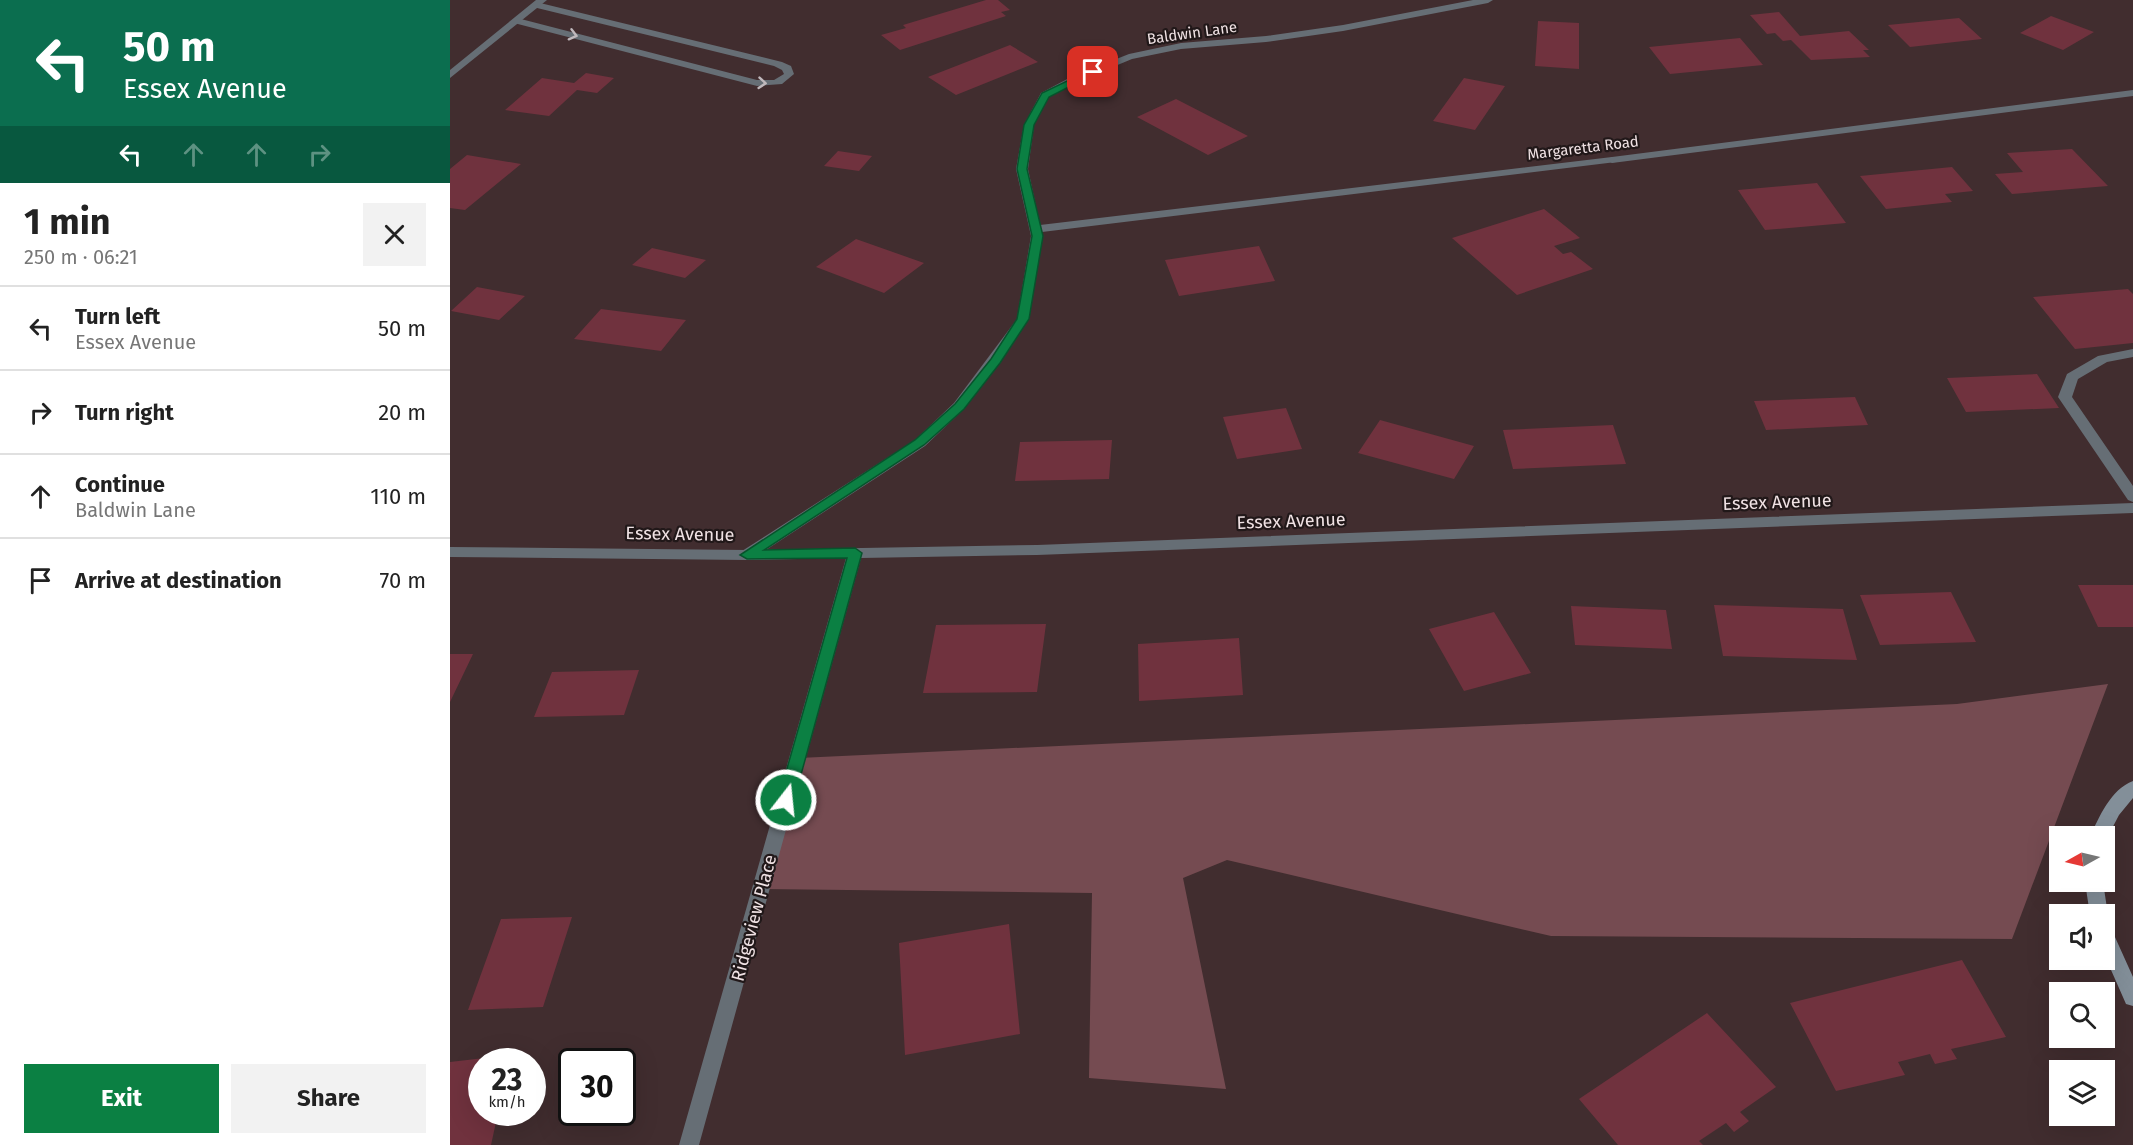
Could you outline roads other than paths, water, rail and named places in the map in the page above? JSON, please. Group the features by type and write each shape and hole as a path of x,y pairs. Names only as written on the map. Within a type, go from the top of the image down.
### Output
{"main road":[{"path":"2103,826 2120,798 2133,788"},
{"path":"2115,957 2133,998"}],"street":[{"name":"Baldwin Lane","path":"747,555 920,443 959,406 995,361 1023,319 1037,236 1022,169 1029,125 1046,95 1075,79 1129,57 1181,46 1266,39 1343,28 1488,0"},
{"path":"450,75 539,3 778,64 787,68 789,74 785,80 774,84 757,83 517,21"},
{"name":"Margaretta Road","path":"1036,229 1612,160 2133,93"},
{"path":"2133,353 2103,359 2072,377 2065,397 2133,497"},
{"name":"Essex Avenue","path":"450,552 747,555 1037,550 2133,508"},
{"name":"Ridgeview Place","path":"689,1145 855,553"}]}
